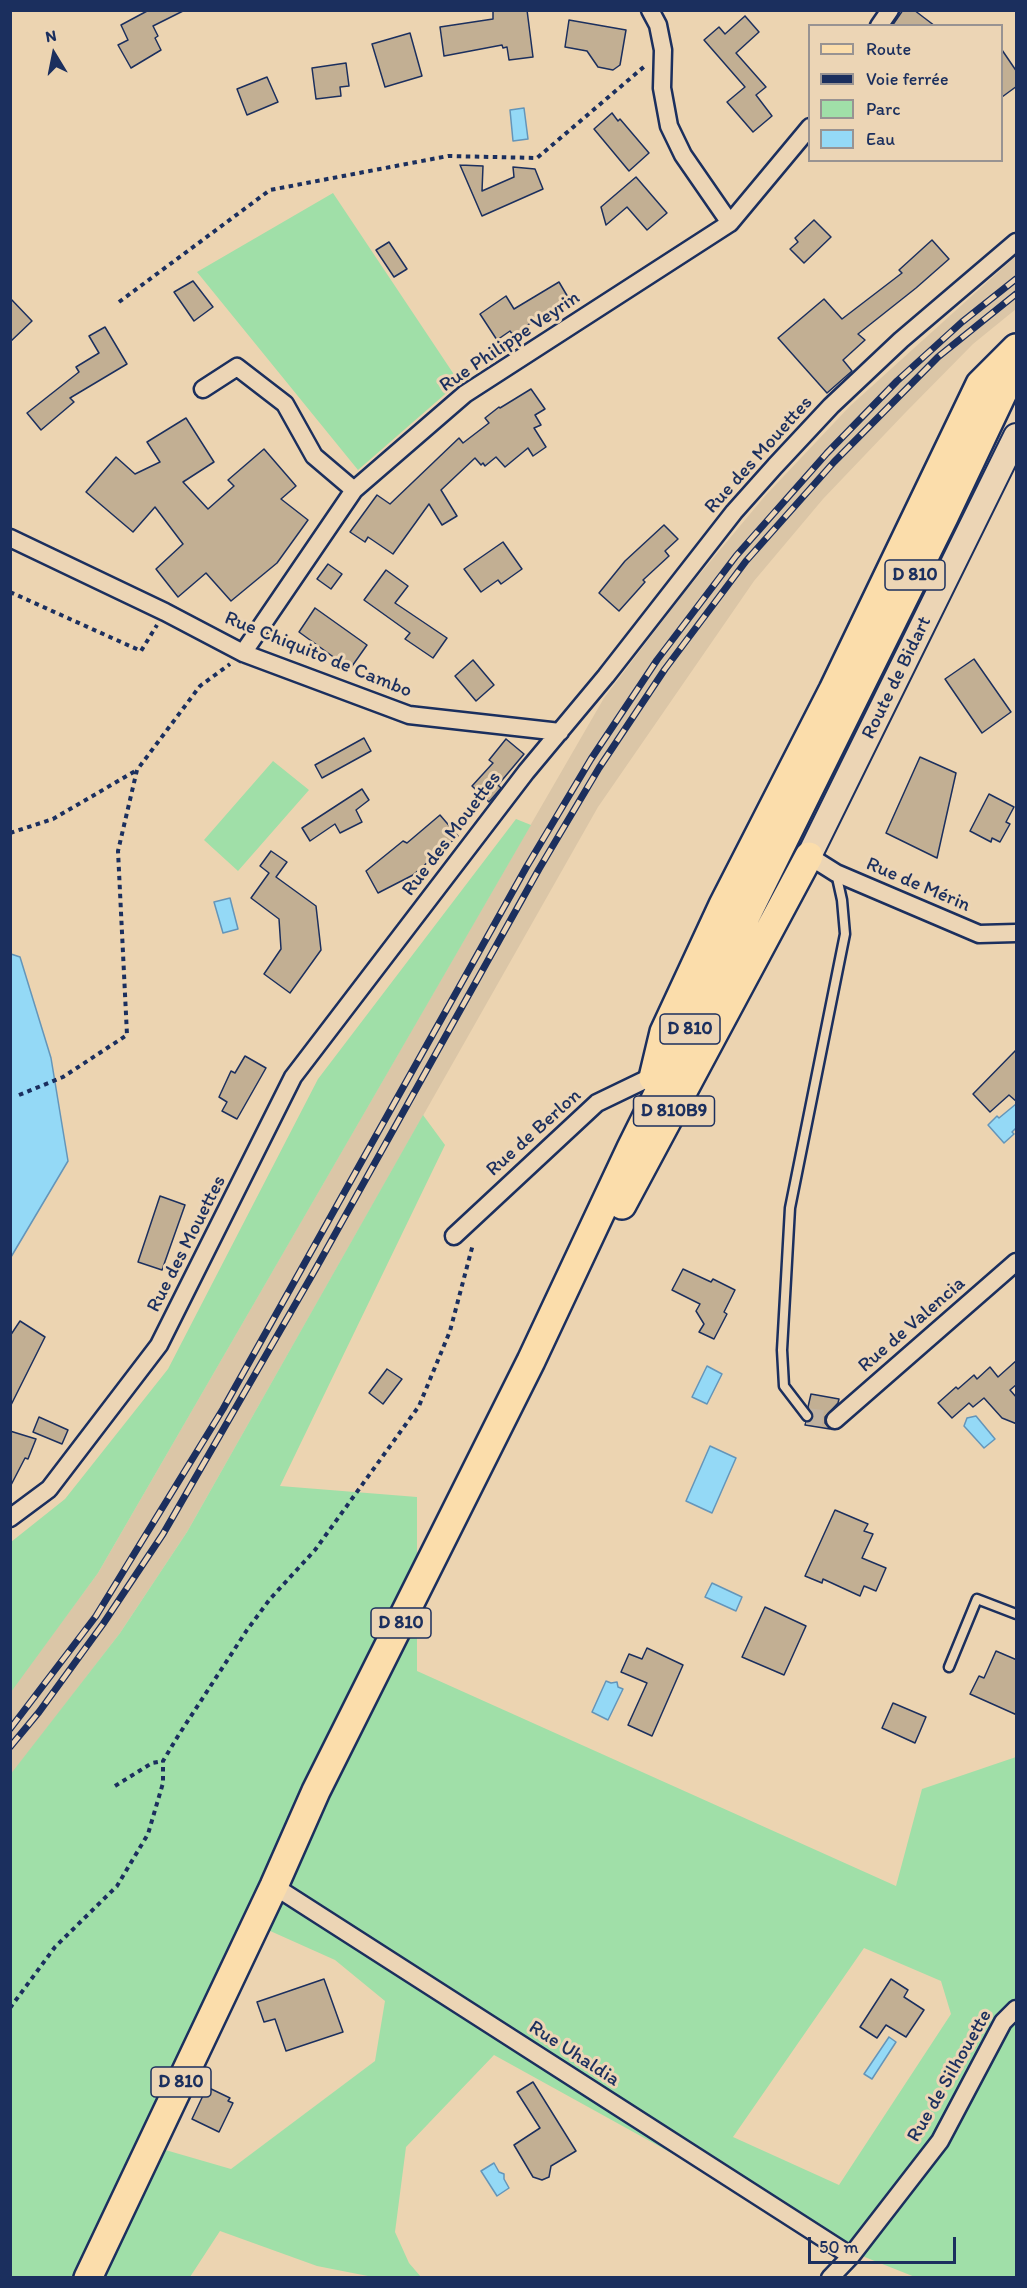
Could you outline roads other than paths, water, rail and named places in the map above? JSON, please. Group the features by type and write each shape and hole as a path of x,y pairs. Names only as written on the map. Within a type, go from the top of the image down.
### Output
{"main road":[{"path":"631,1148 664,1032 723,905 833,690 980,384 1017,348"},
{"name":"D 810","path":"88,2277 274,1886 316,1791 531,1361 631,1148 1017,365"},
{"name":"Route de Bidart","path":"809,856 1017,436"},
{"name":"D 810B9","path":"531,1361 641,1173 809,856"}],"street":[{"path":"651,10 658,25 663,50 662,88 669,126 683,155 730,223"},
{"path":"880,24 890,10"},
{"name":"Rue Philippe Veyrin","path":"243,653 354,490 465,394 730,223 808,129"},
{"name":"Rue des Mouettes","path":"10,1518 49,1489 159,1345 294,1077 526,772 734,512 775,466 831,406 901,340 1017,242"},
{"path":"202,389 237,367 285,404 314,456 354,490"},
{"name":"Rue Chiquito de Cambo","path":"10,538 165,612 243,653 408,715 560,732"},
{"name":"Rue de Mérin","path":"809,856 836,873 979,933 1017,933"},
{"name":"Rue de Berlon","path":"454,1236 597,1103 653,1076"},
{"name":"Rue de Valencia","path":"835,1420 1017,1262"},
{"name":"Rue Uhaldia","path":"274,1886 851,2256"},
{"name":"Rue de Silhouette","path":"830,2277 851,2256 940,2141 1003,2022 1017,2009"}],"lane":[{"path":"807,1416 784,1386 782,1350 790,1208 845,934 842,900 836,873"},
{"path":"949,1667 977,1599 1017,1614"}],"water":[{"path":"524,108 528,139 513,141 510,110"},
{"path":"230,898 238,929 223,933 214,902"},
{"path":"11,954 20,957 51,1058 68,1161 11,1257"},
{"path":"1016,1104 1016,1128 1012,1132 1014,1134 1004,1143 988,1125 997,1116 999,1118"},
{"path":"707,1366 722,1374 707,1404 692,1397"},
{"path":"976,1416 995,1439 984,1448 964,1426 967,1418"},
{"path":"710,1446 736,1458 712,1513 686,1501"},
{"path":"712,1583 742,1597 736,1611 705,1597"},
{"path":"606,1681 617,1682 618,1687 623,1689 608,1720 592,1712"},
{"path":"889,2037 896,2042 872,2079 864,2074"},
{"path":"494,2163 499,2172 504,2174 509,2188 497,2196 481,2171"}],"tunnel":[{"path":"807,1416 835,1420"}],"railway":[{"path":"10,1729 96,1616 223,1409 527,866 591,759 657,660 736,556 827,453 897,381 962,322 1016,279"},
{"path":"10,1747 39,1712 103,1624 163,1534 315,1270 539,869 599,768 665,669 746,561 834,462 938,357 1016,294"}]}
